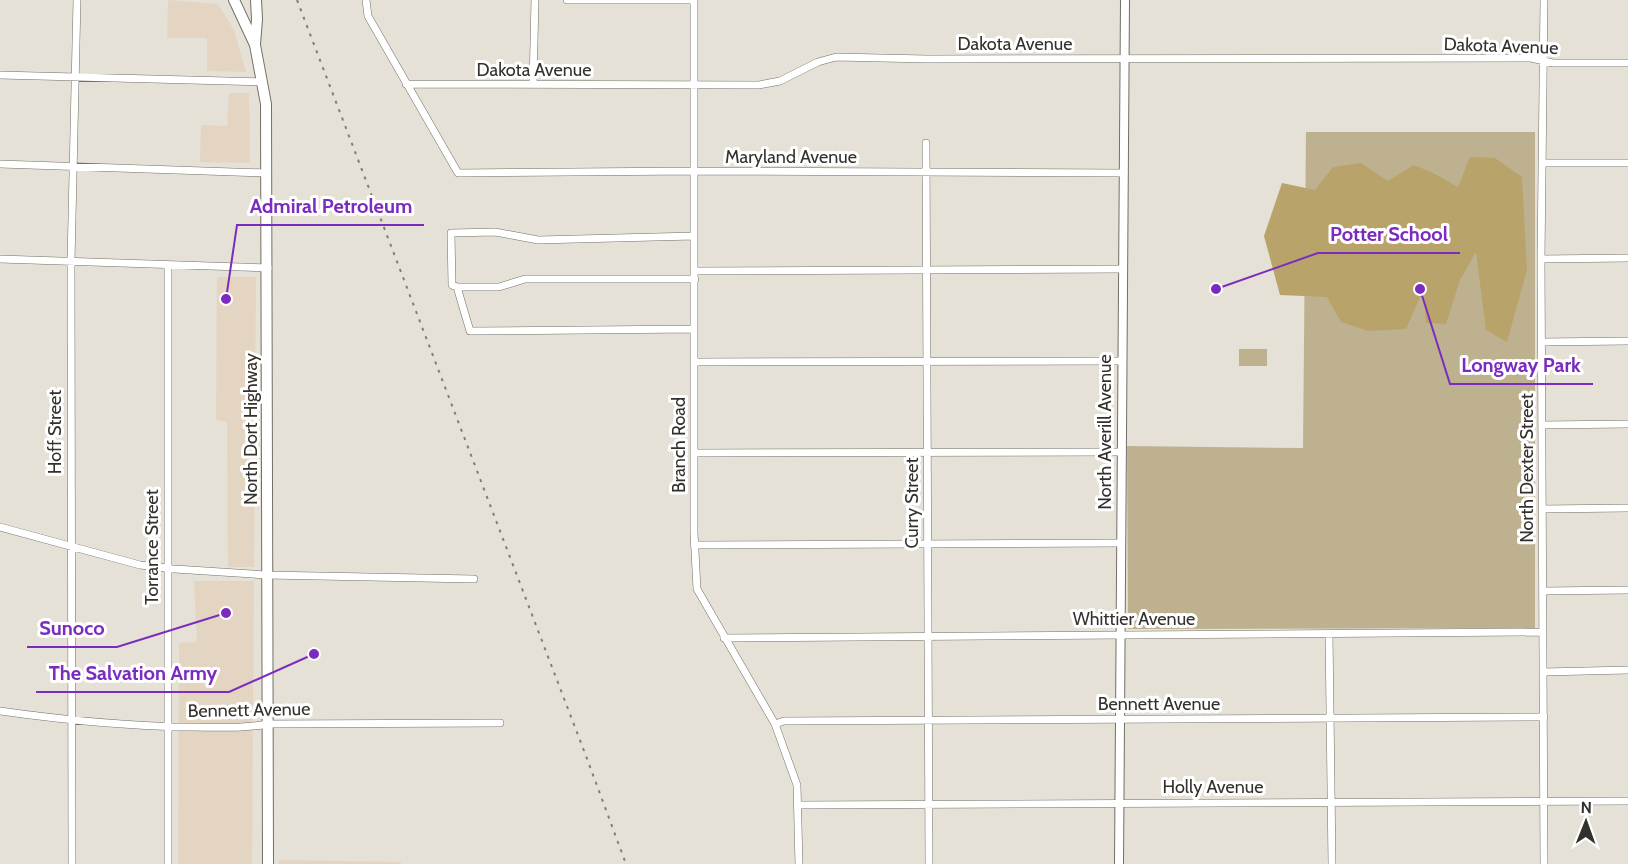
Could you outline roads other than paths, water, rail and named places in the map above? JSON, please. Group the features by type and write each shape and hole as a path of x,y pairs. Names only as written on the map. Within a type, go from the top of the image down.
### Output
{"main road":[{"name":"North Dort Highway","path":"234,0 255,45 266,104 268,864"},
{"path":"255,45 256,0"}],"street":[{"name":"Hoff Street","path":"72,864 71,262 77,0"},
{"path":"368,0 368,15 406,84"},
{"path":"533,86 535,0"},
{"path":"567,0 694,0"},
{"name":"Branch Road","path":"694,0 694,545 697,590 775,724 797,785 799,864"},
{"name":"North Averill Avenue","path":"1119,864 1125,0"},
{"name":"North Dexter Street","path":"1544,0 1541,259 1544,864"},
{"name":"Dakota Avenue","path":"406,84 759,85 780,81 818,62 836,57 1532,58 1553,63 1628,63"},
{"path":"0,75 262,82"},
{"name":"Maryland Avenue","path":"406,84 458,173 695,171 1124,173"},
{"name":"Curry Street","path":"926,143 929,864"},
{"path":"1543,163 1628,163"},
{"path":"0,164 267,173"},
{"path":"694,236 538,240 495,232 451,233 452,285 499,287 525,279 925,269 1123,269"},
{"path":"1541,259 1628,258"},
{"path":"0,259 268,268"},
{"name":"Torrance Street","path":"168,265 168,864"},
{"path":"457,287 470,331 694,329"},
{"path":"1542,342 1628,341"},
{"path":"694,362 1122,361"},
{"path":"1542,425 1628,424"},
{"path":"694,453 1122,452"},
{"path":"1542,509 1628,508"},
{"path":"0,527 140,565 167,568 266,575 474,579"},
{"path":"694,545 1121,543"},
{"path":"1543,591 1628,590"},
{"name":"Whittier Avenue","path":"724,638 1543,632"},
{"path":"1329,634 1332,864"},
{"path":"1544,672 1628,670"},
{"name":"Bennett Avenue","path":"0,711 72,721 167,726 500,723"},
{"name":"Bennett Avenue","path":"775,724 784,721 1544,717"},
{"name":"Holly Avenue","path":"799,805 1628,801"}],"railway":[{"path":"297,0 626,864"}],"place":[{"name":"Potter School","path":"1216,289"},
{"name":"Longway Park","path":"1420,289"},
{"name":"Admiral Petroleum","path":"226,299"},
{"name":"Sunoco","path":"226,613"},
{"name":"The Salvation Army","path":"314,654"}]}
